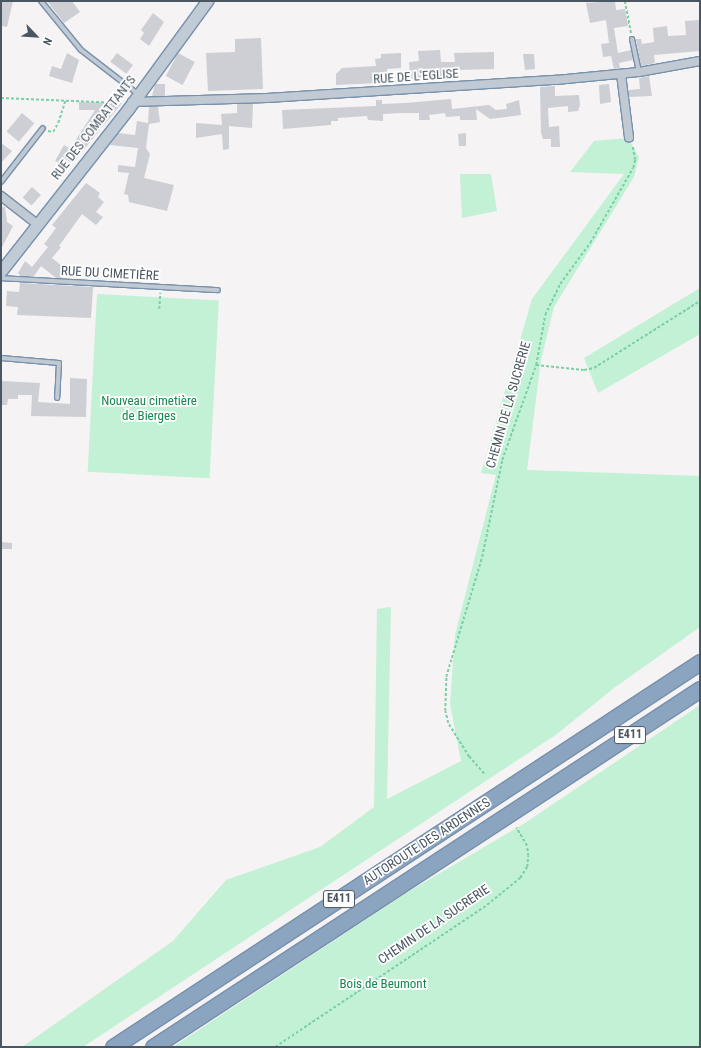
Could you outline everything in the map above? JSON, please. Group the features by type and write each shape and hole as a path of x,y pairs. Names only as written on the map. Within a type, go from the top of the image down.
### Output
{"highway":[{"name":"AUTOROUTE DES ARDENNES","path":"113,1047 700,662"},
{"name":"AUTOROUTE DES ARDENNES","path":"152,1047 700,689"}],"street":[{"name":"RUE DES COMBATTANTS","path":"1,271 133,102 207,1"},
{"name":"RUE DE L'EGLISE","path":"133,102 267,98 621,74 700,61"},
{"path":"621,74 629,137"},
{"path":"1,196 37,224"}],"lane":[{"path":"41,1 81,50 133,102"},
{"path":"632,39 639,72"},
{"path":"1,182 43,128"},
{"name":"RUE DU CIMETIÈRE","path":"1,278 218,290"},
{"path":"1,358 59,363 57,398"}],"path":[{"path":"625,1 632,39"},
{"path":"1,98 133,102"},
{"path":"43,128 53,132 64,108 64,101"},
{"name":"CHEMIN DE LA SUCRERIE","path":"484,774 469,757 448,723 445,711 446,677 482,557 502,460 536,365 551,299 590,243 633,168 635,153 629,137"},
{"path":"159,308 160,287"},
{"path":"536,365 584,370 594,368 700,301"},
{"name":"CHEMIN DE LA SUCRERIE","path":"275,1047 482,908 520,878 527,867 528,856 527,846 516,828"}],"green space":[{"path":"628,138 639,157 634,177 554,307 541,360 527,470 700,476 700,627 614,688 557,734 83,1047 22,1047 173,941 226,880 320,847 374,807 377,609 391,607 387,799 461,761 450,704 455,635 496,475 481,473 532,299 624,174 570,172 594,141"},
{"path":"460,174 491,174 497,211 462,218"},
{"path":"700,288 700,334 598,393 584,358"},
{"name":"Nouveau cimetière de Bierges","path":"97,294 219,300 210,478 88,472"},
{"name":"Bois de Beumont","path":"700,705 700,1047 173,1047 403,895 525,823"}],"building":[{"path":"1,1 13,1 7,27 1,26"},
{"path":"47,1 72,1 80,12 64,23"},
{"path":"615,1 616,10 625,9 628,26 614,28 618,53 631,50 633,60 619,63 620,68 614,69 611,56 603,57 601,44 609,43 606,20 590,23 586,3"},
{"path":"153,13 164,22 149,46 140,39 144,33 141,30"},
{"path":"700,20 700,51 654,55 655,63 641,66 636,39 641,39 642,44 654,42 653,28 667,26 668,36 686,35 685,21"},
{"path":"261,38 263,89 208,91 206,53 235,52 235,39"},
{"path":"440,50 441,62 455,62 454,53 494,52 494,69 457,70 457,76 410,79 409,62 419,61 418,51"},
{"path":"67,53 79,60 72,83 49,76 52,66 61,69"},
{"path":"117,53 133,65 126,74 110,62"},
{"path":"178,53 195,62 183,85 166,76"},
{"path":"401,53 401,68 387,69 387,79 379,79 379,83 336,85 336,74 342,68 376,66 375,59 381,58 381,54"},
{"path":"523,54 534,54 535,69 525,70"},
{"path":"649,76 652,96 629,97 629,90 640,89 639,78"},
{"path":"155,84 165,84 165,96 152,96"},
{"path":"609,84 611,102 600,104 599,85"},
{"path":"555,86 555,96 579,95 580,105 578,111 568,112 568,106 548,108 549,127 559,126 560,147 551,147 551,139 543,139 541,133 540,87"},
{"path":"451,99 452,109 489,105 496,110 507,109 506,104 519,100 521,115 490,119 476,109 477,120 460,120 460,116 446,117 445,113 429,115 430,120 419,120 419,113 383,114 383,121 368,120 367,116 338,118 338,121 331,121 331,125 283,129 282,110 376,106 376,100 382,100 382,104"},
{"path":"79,102 122,103 73,163 66,160 62,165 55,161 64,145 70,149 95,110 79,110"},
{"path":"237,104 253,104 252,128 229,126 229,149 223,150 222,134 196,138 196,123 222,125 221,114 237,113"},
{"path":"149,107 158,107 160,122 149,124 146,148 150,154 144,178 174,185 167,211 129,202 128,195 124,194 129,173 118,172 118,165 135,167 138,148 110,145 118,133 135,135 137,121 148,123"},
{"path":"22,113 34,123 19,142 7,131"},
{"path":"466,133 466,146 459,146 458,134"},
{"path":"1,143 12,151 1,163"},
{"path":"86,183 100,193 98,197 104,202 96,212 103,217 96,225 82,214 59,246 61,247 52,258 67,270 61,278 56,278 41,266 34,276 20,276 18,273 25,261 32,267 48,247 44,244 56,228 52,225"},
{"path":"32,187 41,195 32,205 23,197"},
{"path":"1,207 5,207 7,222 13,226 1,249"},
{"path":"20,283 93,287 91,318 17,315 18,307 6,306 7,291 19,292"},
{"path":"70,378 87,379 86,417 31,416 32,395 18,395 18,399 8,399 7,405 1,405 1,381 40,383 38,402 70,404"},
{"path":"1,542 12,543 12,549 1,549"}]}
